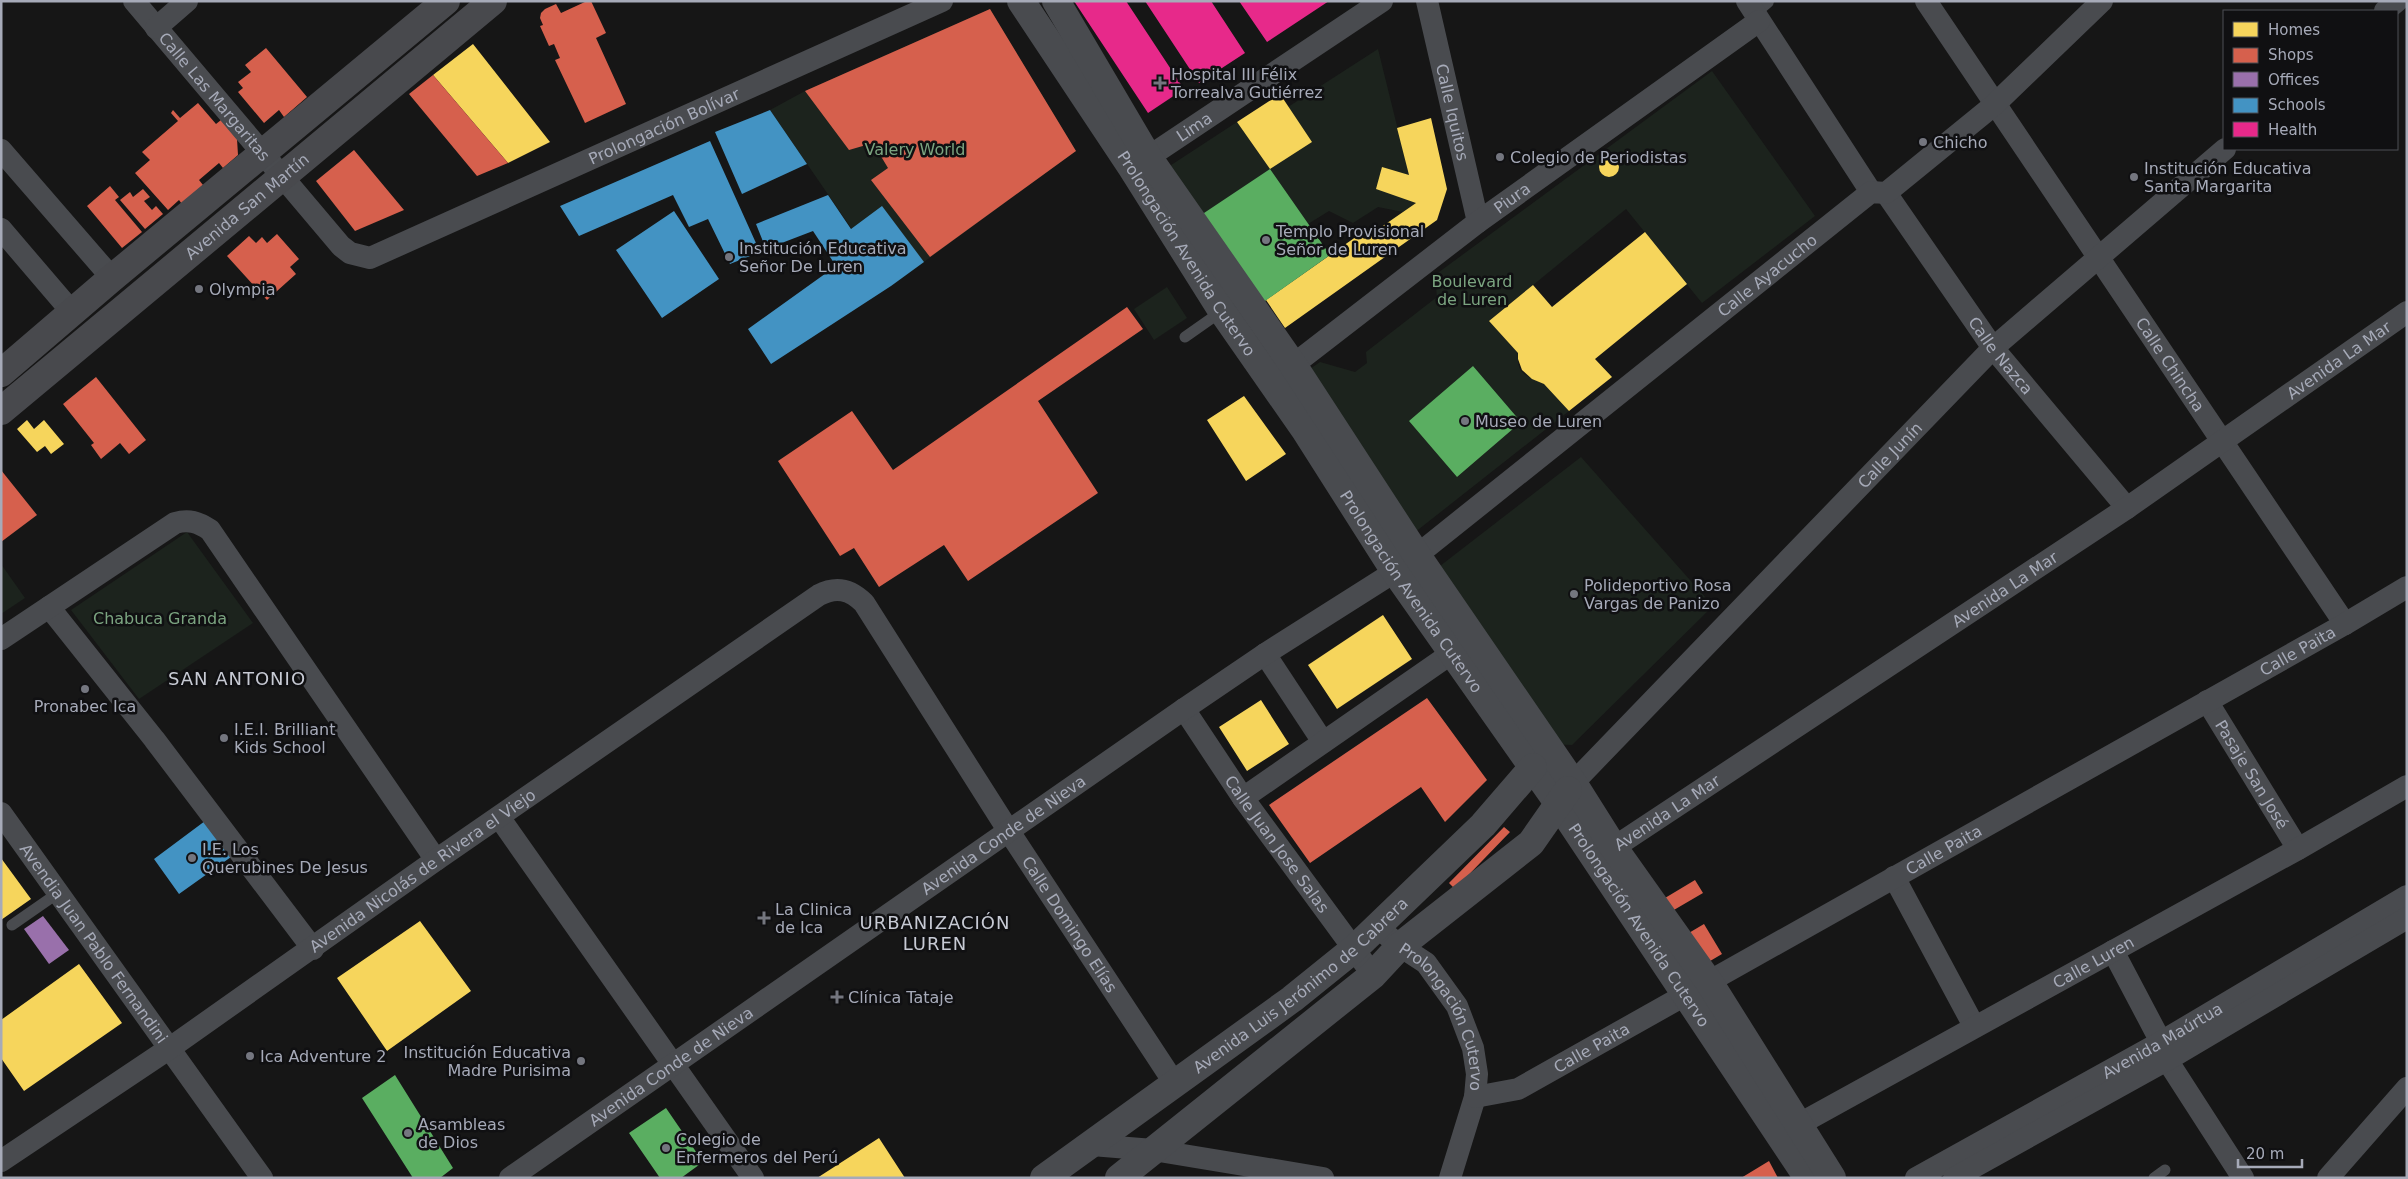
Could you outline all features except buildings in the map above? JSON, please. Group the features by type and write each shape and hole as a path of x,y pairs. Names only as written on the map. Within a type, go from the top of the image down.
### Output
{"main road":[{"name":"Avenida San Martín","path":"1,373 112,278 264,154 446,1"},
{"name":"Avenida San Martín","path":"1,411 493,1"}],"street":[{"name":"Calle Las Margaritas","path":"134,1 341,246 350,253 370,258 385,252"},
{"path":"156,28 188,1"},
{"name":"Prolongación Bolívar","path":"385,252 942,1"},
{"name":"Prolongación Avenida Cutervo","path":"1021,1 1293,365 1422,553 1566,793 1697,988 1787,1130 1808,1178"},
{"name":"Prolongación Avenida Cutervo","path":"1056,1 1140,162 1222,310 1305,430 1394,570 1452,653 1534,767 1566,793"},
{"name":"Lima","path":"1140,162 1382,1"},
{"name":"Calle Iquitos","path":"1427,1 1478,222"},
{"name":"Calle Chincha","path":"1926,1 2345,624"},
{"name":"Calle Ayacucho","path":"1422,553 1879,192 1994,104 2102,1"},
{"path":"2387,10 2397,1"},
{"name":"Piura","path":"1269,380 1293,365 1756,9"},
{"name":"Calle Nazca","path":"1756,9 1879,192 1993,348 2127,508"},
{"path":"1,150 112,278"},
{"name":"Calle Junín","path":"1566,793 1993,348 2224,150"},
{"path":"1,229 72,312"},
{"name":"Avenida La Mar","path":"1605,853 2127,508 2407,312"},
{"path":"1,639 175,523 191,521 202,525 210,530 436,860"},
{"name":"Avenida Conde de Nieva","path":"510,1178 1184,709 1265,654 1422,553"},
{"name":"Calle Paita","path":"1475,1097 1518,1089 2345,624 2407,587"},
{"name":"Avenida Nicolás de Rivera el Viejo","path":"1,1161 170,1048 313,949 436,860 819,595 833,590 848,591"},
{"name":"Calle Domingo Elías","path":"848,591 864,603 1008,830 1175,1084"},
{"path":"48,607 154,739 313,949"},
{"path":"1244,798 1452,653"},
{"path":"1265,654 1323,742"},
{"name":"Pasaje San José","path":"2207,701 2298,849"},
{"name":"Calle Juan Jose Salas","path":"1184,709 1244,798 1373,975"},
{"name":"Avenida Luis Jerónimo de Cabrera","path":"1044,1178 1292,998 1354,949 1483,826 1534,767"},
{"name":"Calle Luren","path":"1787,1130 2298,849 2407,786"},
{"path":"1118,1178 1373,975 1400,946 1531,843 1566,793"},
{"name":"Avendia Juan Pablo Fernandini","path":"1,814 262,1178"},
{"path":"499,817 754,1178"},
{"path":"1531,843 1550,840 1605,853"},
{"path":"1894,877 1974,1026"},
{"name":"Avenida Maúrtua","path":"1954,1178 2164,1051 2407,896"},
{"name":"Prolongación Cutervo","path":"1376,926 1400,946 1426,963 1457,1006 1473,1048 1477,1074 1475,1097 1450,1178"},
{"name":"Avenida Maúrtua","path":"1916,1178 2402,928"},
{"path":"2113,951 2164,1051 2243,1178"},
{"path":"2328,1178 2407,1088"},
{"name":"Prolongación Avenida Cutervo","path":"1787,1130 1832,1178"},
{"path":"1092,1145 1153,1150 1323,1178"}],"lane":[{"path":"1185,337 1222,310"},
{"path":"12,925 58,893"},
{"path":"2154,1178 2165,1170"}],"green space":[{"name":"Valery World","path":"990,9 1076,151 891,286 770,110 805,91"},
{"path":"1378,49 1416,203 1403,212 1378,207 1353,223 1329,211 1308,224 1198,217 1165,169 1237,122 1270,169 1311,142 1288,107"},
{"name":"Boulevard de Luren","path":"1712,71 1815,216 1702,303 1626,209 1489,321 1518,353 1519,367 1522,371 1547,386 1569,411 1414,533 1310,369 1320,362 1355,372 1367,363 1366,352 1437,297 1435,275","holes":["1473,366 1521,422 1457,477 1410,421"]},
{"path":"1167,287 1187,318 1154,340 1134,309"},
{"name":"Polideportivo Rosa Vargas de Panizo","path":"1581,457 1713,606 1572,745 1548,744 1440,566"},
{"name":"Chabuca Granda","path":"187,532 253,623 139,699 71,610"},
{"path":"1,564 25,598 1,614"}],"place":[{"name":"Hospital III Félix Torrealva Gutiérrez","path":"1160,83"},
{"name":"Chicho","path":"1923,142"},
{"name":"Colegio de Periodistas","path":"1500,157"},
{"name":"Institución Educativa Santa Margarita","path":"2134,177"},
{"name":"Templo Provisional Señor de Luren","path":"1266,240"},
{"name":"Institución Educativa Señor De Luren","path":"729,257"},
{"name":"Olympia","path":"199,289"},
{"name":"Museo de Luren","path":"1465,421"},
{"name":"Polideportivo Rosa Vargas de Panizo","path":"1574,594"},
{"name":"Pronabec Ica","path":"85,689"},
{"name":"I.E.I. Brilliant Kids School","path":"224,738"},
{"name":"I.E. Los Querubines De Jesus","path":"192,858"},
{"name":"La Clinica de Ica","path":"764,918"},
{"name":"Clínica Tataje","path":"837,997"},
{"name":"Ica Adventure 2","path":"250,1056"},
{"name":"Institución Educativa Madre Purisima","path":"581,1061"},
{"name":"Asambleas de Dios","path":"408,1133"},
{"name":"Colegio de Enfermeros del Perú","path":"666,1148"}],"district":[{"name":"SAN ANTONIO","path":"237,678"},
{"name":"URBANIZACIÓN LUREN","path":"935,932"}]}
